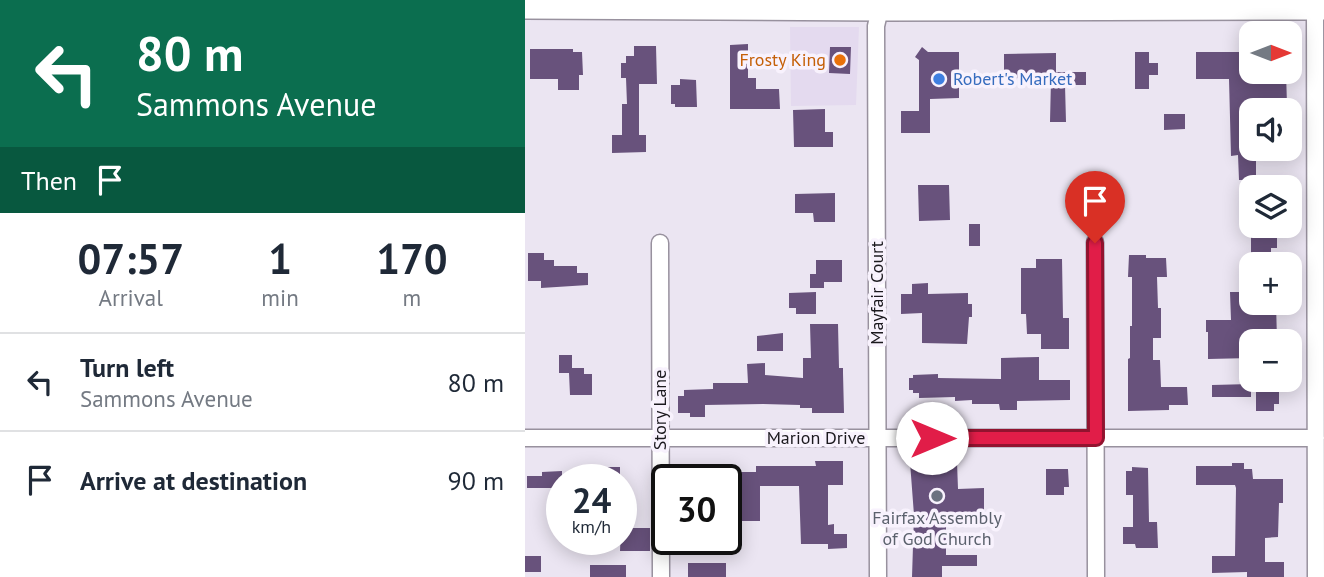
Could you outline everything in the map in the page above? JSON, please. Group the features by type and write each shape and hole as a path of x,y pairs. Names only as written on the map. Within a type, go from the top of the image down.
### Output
{"street":[{"path":"525,7 880,9 1065,4 1320,8 1316,577"},
{"name":"Mayfair Court","path":"878,577 876,26 880,9"},
{"name":"Story Lane","path":"660,243 661,577"},
{"path":"1095,243 1097,577"},
{"name":"Marion Drive","path":"525,438 1316,438"}],"shaded area":[{"path":"790,27 859,27 856,105 791,106"}],"building":[{"path":"748,44 748,78 756,78 756,89 779,89 780,109 730,109 730,45"},
{"path":"634,46 656,46 657,84 639,84 639,135 646,135 646,152 612,153 612,135 622,135 622,104 627,104 626,78 621,78 621,63 626,63 626,56 634,56"},
{"name":"Frosty King","path":"830,47 851,47 850,74 829,73"},
{"name":"Robert's Market","path":"922,47 928,52 959,52 959,98 930,99 930,133 901,133 901,111 919,111 919,60 915,57"},
{"path":"530,49 573,49 573,52 582,52 583,75 579,75 579,90 558,90 558,79 530,79"},
{"path":"1135,52 1149,52 1149,63 1158,63 1158,75 1149,75 1149,89 1135,89"},
{"path":"1196,52 1239,52 1239,84 1286,84 1287,98 1239,98 1239,161 1256,161 1256,175 1239,175 1239,180 1238,155 1231,156 1229,79 1196,79"},
{"path":"1056,53 1056,72 1086,72 1086,85 1065,85 1066,122 1050,122 1051,79 1005,78 1004,54"},
{"path":"680,79 696,80 697,107 675,107 675,104 671,104 671,85 680,85"},
{"path":"825,109 825,132 833,132 833,147 794,147 793,110"},
{"path":"1164,114 1185,114 1185,129 1164,130"},
{"path":"918,185 949,185 950,220 919,221"},
{"path":"835,193 835,222 814,222 813,213 795,213 795,194"},
{"path":"969,224 980,224 980,246 969,246"},
{"path":"1251,238 1277,238 1277,248 1271,248 1271,252 1251,252"},
{"path":"528,253 544,253 544,260 554,260 554,266 577,266 577,273 588,273 588,285 541,288 541,281 528,281"},
{"path":"1129,255 1166,258 1167,277 1157,277 1161,338 1153,338 1153,360 1160,360 1161,387 1187,387 1188,405 1169,405 1169,410 1128,411 1128,359 1132,326"},
{"path":"1036,259 1062,259 1063,318 1069,318 1069,349 1041,349 1041,334 1027,334 1026,314 1021,314 1021,268 1036,268"},
{"path":"816,260 842,260 842,282 824,282 824,288 810,288 810,274 816,274"},
{"path":"928,283 928,294 968,293 968,304 972,304 972,317 969,317 967,344 922,343 922,313 901,314 901,294 912,294 912,284"},
{"path":"816,292 816,314 796,314 796,308 789,308 789,293"},
{"path":"1230,292 1239,292 1239,315 1276,315 1277,329 1239,329 1239,358 1208,359 1206,320 1231,320"},
{"path":"810,324 838,324 844,413 812,413 812,408 800,408 800,405 763,404 705,405 705,417 690,417 690,413 678,413 678,396 684,396 684,390 713,389 713,383 748,383 747,364 765,363 765,375 803,378 803,358 811,358"},
{"path":"783,333 783,351 757,351 757,336"},
{"path":"559,355 572,355 572,368 584,368 584,374 592,374 592,395 570,395 569,373 559,373"},
{"path":"1039,357 1039,380 1070,380 1070,400 1017,401 1017,410 1000,410 999,404 972,404 972,400 955,401 955,397 919,398 919,393 909,390 909,378 913,378 913,375 938,374 938,378 1001,379 1001,358"},
{"path":"1239,384 1239,392 1251,392 1251,397 1212,397 1212,385"},
{"path":"1256,392 1279,392 1279,404 1274,404 1274,411 1256,411"},
{"path":"815,461 843,461 843,485 828,485 828,525 834,524 834,534 847,534 847,548 828,549 828,544 801,544 799,486 760,486 760,521 742,521 742,472 756,472 756,466 816,466"},
{"path":"910,462 957,462 958,489 984,488 984,516 946,516 946,555 977,555 977,566 942,566 942,577 912,577 914,515"},
{"path":"1232,463 1244,463 1244,469 1252,469 1253,479 1283,479 1278,537 1265,538 1265,562 1284,562 1284,577 1247,577 1247,572 1212,573 1212,556 1235,556 1236,488 1235,485 1196,485 1196,466 1232,466"},
{"path":"1132,467 1148,468 1149,522 1157,522 1158,548 1136,548 1135,544 1123,544 1123,527 1133,527 1133,495 1126,495 1126,471 1132,471"},
{"path":"1046,469 1068,469 1069,487 1064,487 1064,495 1046,495"},
{"path":"542,472 546,472 546,488 527,488 527,476 542,476"},
{"path":"637,528 650,528 650,551 637,551"},
{"path":"525,556 541,556 541,572 525,572"},
{"path":"688,563 726,563 726,577 688,577"},
{"path":"590,565 626,565 626,577 590,577"}],"place":[{"name":"Frosty King","path":"840,60"},
{"name":"Robert's Market","path":"939,79"},
{"name":"Fairfax Assembly of God Church","path":"937,496"}],"route":[{"path":"932,438 1096,438 1095,243"}]}
